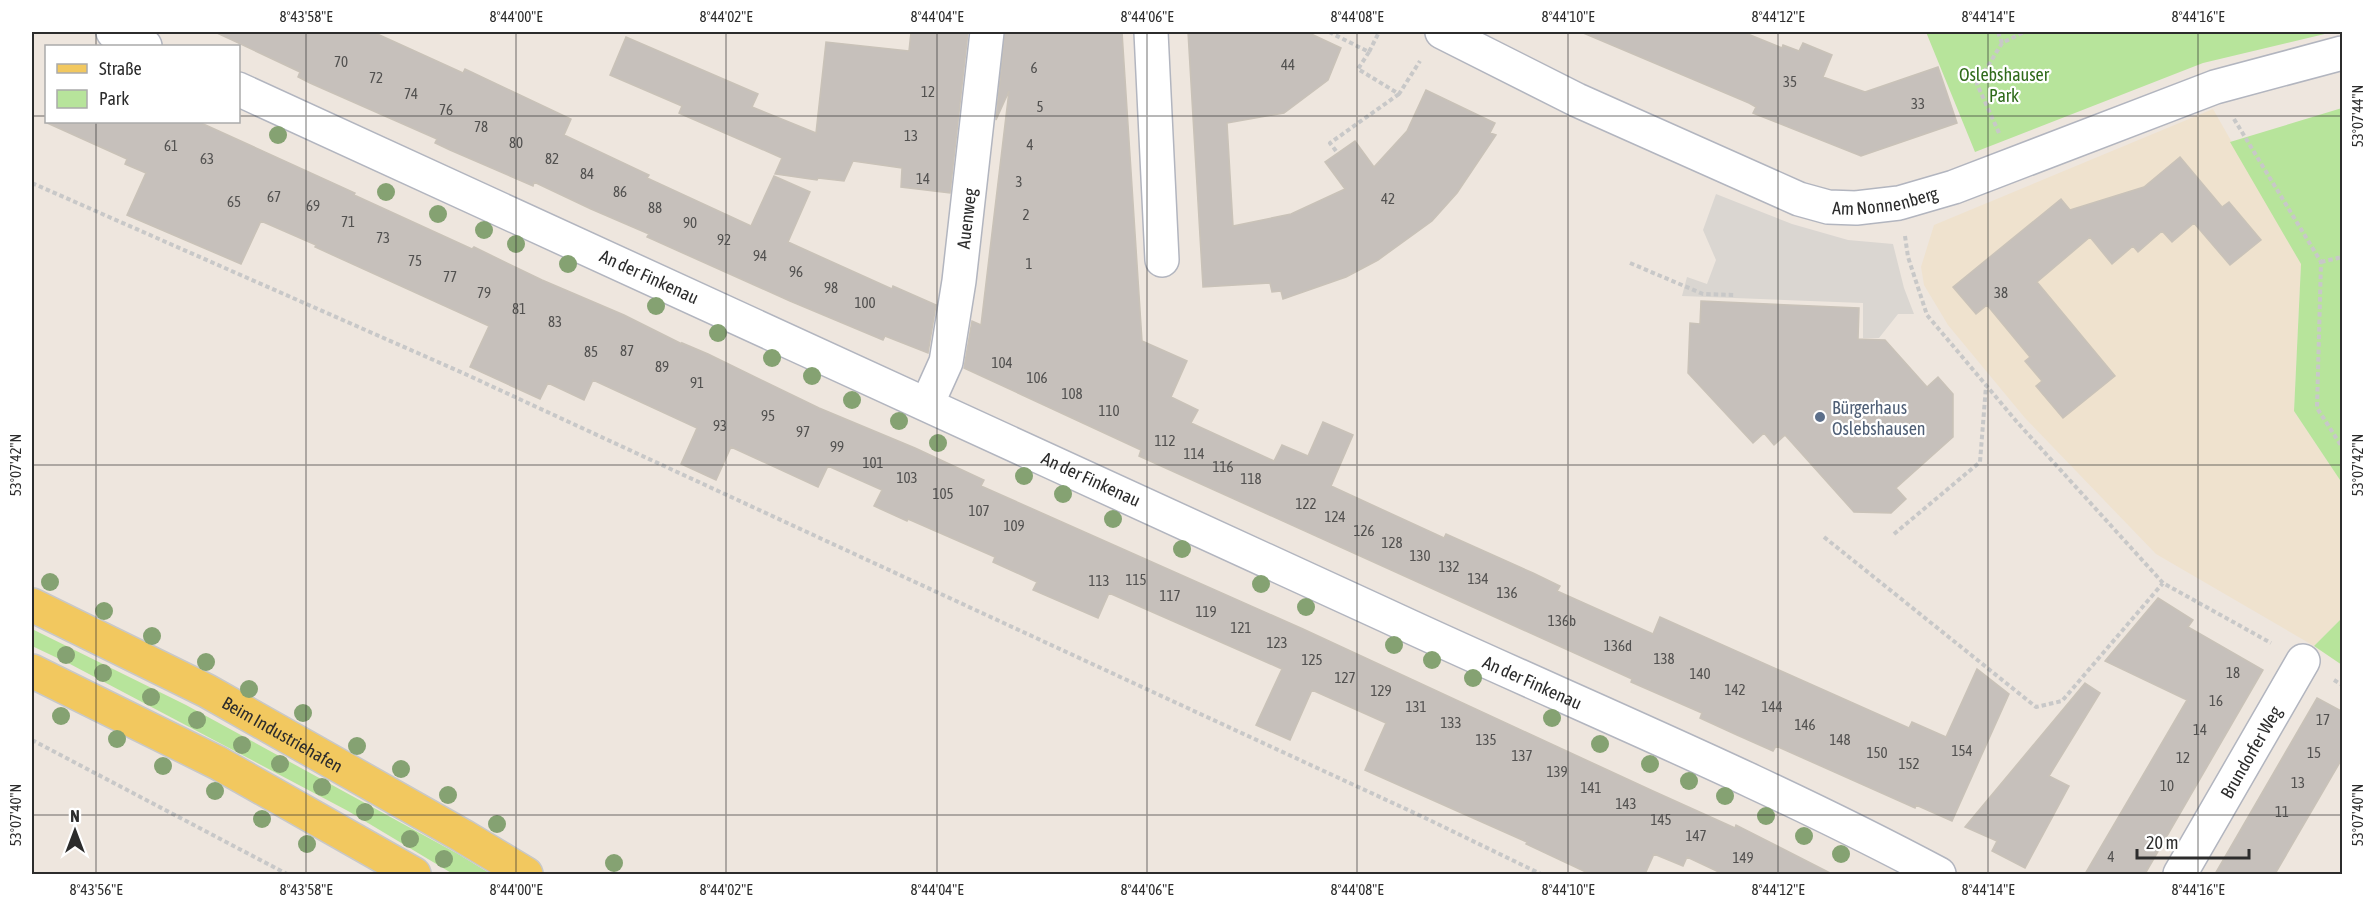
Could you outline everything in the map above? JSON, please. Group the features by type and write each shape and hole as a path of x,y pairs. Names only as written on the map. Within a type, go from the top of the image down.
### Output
{"main road":[{"name":"Beim Industriehafen","path":"32,605 207,691 526,874"},
{"path":"32,671 218,763 414,874"}],"street":[{"path":"113,32 144,45"},
{"name":"Auenweg","path":"928,402 946,362 957,293 987,32"},
{"path":"1151,32 1162,260"},
{"name":"Am Nonnenberg","path":"1442,32 1577,100 1800,199 1828,207 1856,208 1899,203 1954,187 2215,87 2343,53"},
{"name":"An der Finkenau","path":"240,90 928,402 1470,654 1845,824 1939,874"},
{"name":"Brundorfer Weg","path":"2180,874 2303,661"}],"path":[{"path":"1329,32 1369,52"},
{"path":"1379,32 1358,69 1399,94"},
{"path":"1998,32 2002,43"},
{"path":"2013,164 1977,84 2002,43 2024,32"},
{"path":"1336,151 1330,143 1399,94 1421,59"},
{"path":"2215,87 2321,262 2317,408 2343,447"},
{"path":"32,183 463,373 1410,811 1541,874"},
{"path":"1899,203 1908,257 1927,315 1986,386 2163,583 2343,685"},
{"path":"2321,262 2343,257"},
{"path":"1630,263 1703,294 1735,295"},
{"path":"1894,534 1980,462 1986,386"},
{"path":"1824,537 2036,707 2062,702 2163,583"},
{"path":"32,740 287,874"}],"shaded area":[{"path":"2213,109 2301,264 2294,411 2342,483 2342,618 2314,646 2156,554 2025,418 1948,325 1924,285 1921,267 1934,225"},
{"path":"1716,194 1792,224 1848,240 1893,244 1904,288 1914,314 1898,314 1879,338 1863,338 1863,303 1682,296 1687,277 1707,284 1716,260 1703,230"}],"green space":[{"name":"Oslebshauser Park","path":"1926,32 2333,32 2203,63 1975,152"},
{"path":"2342,108 2342,483 2294,411 2301,264 2230,142"},
{"path":"2342,618 2342,665 2314,646"},
{"path":"32,629 186,705 491,874 453,874 348,811 32,646"}],"building":[{"path":"215,32 373,32 463,73 465,69 571,119 564,135 649,175 647,178 751,226 774,176 810,192 788,242 892,289 893,286 936,305 928,353 885,336 883,340 790,301 647,237 649,234 534,182 533,186 450,150 435,143 437,139 310,83 298,77 300,72"},
{"path":"911,32 968,32 950,193 901,187 902,168 853,161 844,181 775,174 782,158 679,113 682,106 610,75 626,37 758,94 752,107 816,133 826,42 909,51"},
{"path":"1005,32 1122,32 1142,341 1187,361 1171,397 1198,410 1191,423 1274,461 1282,445 1308,456 1323,422 1353,435 1331,486 1444,538 1446,534 1533,573 1560,586 1557,591 1653,634 1660,617 1909,728 1912,722 1946,737 1977,669 2009,694 1952,821 1916,805 1915,808 1776,746 1773,751 1737,735 1700,718 1702,713 1631,682 1632,679 1139,456 1141,450 964,368 972,321 981,325 1009,91 996,120"},
{"path":"1188,32 1307,32 1341,48 1328,80 1284,113 1227,123 1233,226 1291,214 1345,189 1325,162 1355,141 1374,167 1407,131 1426,90 1495,123 1490,133 1496,135 1457,193 1432,221 1378,260 1346,277 1283,299 1281,291 1272,292 1270,283 1203,287"},
{"path":"1581,32 1743,32 1782,48 1783,45 1799,51 1803,43 1832,55 1823,77 1865,92 1938,67 1957,123 1861,156 1753,113 1756,107 1749,103"},
{"path":"47,123 201,123 472,249 474,247 542,280 624,315 819,408 984,480 981,486 1303,629 1735,828 1736,825 1832,874 1723,874 1687,857 1683,866 1654,854 1645,874 1590,874 1526,844 1527,842 1365,770 1386,723 1312,690 1290,740 1256,725 1282,669 1109,593 1098,618 1033,590 1037,582 993,562 995,557 874,506 882,490 828,466 818,487 731,447 716,480 681,464 697,428 593,380 584,400 548,383 540,399 470,367 489,326 261,221 241,264 127,215 146,173 125,164 127,159"},
{"path":"2180,157 2222,207 2229,202 2261,240 2230,265 2194,223 2172,242 2162,231 2138,252 2133,246 2112,264 2090,237 2037,282 2115,376 2063,418 2036,386 2042,381 2025,361 2030,357 1987,305 1976,314 1953,287 2061,199 2070,210 2144,187"},
{"name":"Bürgerhaus Oslebshausen","path":"1701,301 1859,308 1858,339 1885,340 1927,387 1938,377 1953,394 1953,437 1896,488 1906,499 1891,513 1854,512 1785,435 1774,445 1764,433 1753,443 1688,373 1690,323 1700,324"},
{"path":"2158,598 2193,620 2188,627 2263,670 2145,874 2085,874 2187,700 2105,661"},
{"path":"2085,683 2100,693 2049,776 2069,786 2025,868 1992,851 1997,841 1965,827"},
{"path":"2317,698 2343,712 2343,757 2275,874 2215,874"}],"place":[{"name":"Bürgerhaus Oslebshausen","path":"1820,417"}]}
